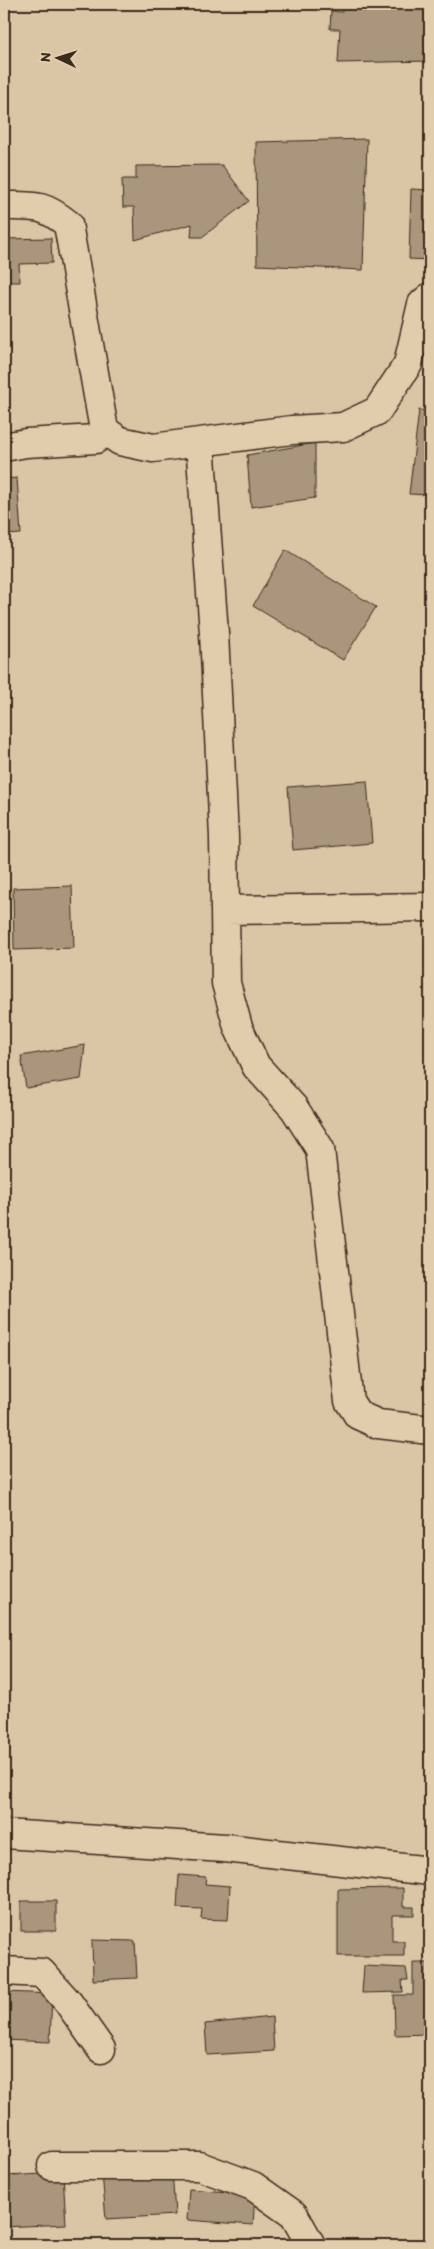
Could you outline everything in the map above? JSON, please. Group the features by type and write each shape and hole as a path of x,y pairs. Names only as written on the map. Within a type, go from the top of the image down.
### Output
{"street":[{"path":"4,206 37,207 52,211 68,224 104,430 120,441 154,448 292,430 343,427 378,411 408,364 422,304 430,297"},
{"path":"4,448 26,443 96,440 104,430"},
{"path":"200,443 214,633 224,838 226,983 238,1027 256,1066 294,1108 320,1149 349,1401 358,1415 378,1424 430,1430"},
{"path":"225,910 430,907"},
{"path":"4,1834 225,1848 430,1871"},
{"path":"4,1971 42,1973 68,2002 101,2049"},
{"path":"52,2166 199,2166 253,2186 294,2215 310,2245"}],"building":[{"path":"342,4 430,4 430,61 338,63 340,29 330,29 331,11 342,12"},
{"path":"367,139 363,270 257,265 256,142"},
{"path":"222,165 249,201 202,237 191,237 192,224 135,240 134,207 123,207 122,179 136,179 136,166"},
{"path":"411,189 430,190 430,260 409,259"},
{"path":"51,238 52,263 19,264 20,282 4,282 4,239"},
{"path":"419,410 430,411 430,495 409,494"},
{"path":"315,443 315,498 251,507 247,455"},
{"path":"17,478 21,534 4,535 4,479"},
{"path":"285,550 376,607 343,660 253,606"},
{"path":"367,781 372,843 293,850 288,787"},
{"path":"72,886 74,948 14,950 13,888"},
{"path":"85,1045 81,1079 26,1088 21,1056"},
{"path":"179,1875 206,1877 205,1884 230,1886 228,1920 201,1919 202,1909 177,1908"},
{"path":"403,1888 403,1907 414,1907 414,1915 392,1915 392,1941 404,1941 404,1956 338,1956 338,1889"},
{"path":"21,1901 56,1901 56,1931 21,1931"},
{"path":"92,1940 135,1941 137,1978 93,1980"},
{"path":"413,1963 430,1963 430,2034 395,2035 394,1995 413,1995"},
{"path":"364,1966 406,1968 408,1980 402,1980 403,1992 362,1993"},
{"path":"4,1992 52,1994 50,2042 4,2040"},
{"path":"272,2017 274,2051 207,2055 205,2024"},
{"path":"172,2169 175,2215 106,2219 102,2173"},
{"path":"63,2173 66,2224 4,2227 4,2176"},
{"path":"189,2189 255,2194 253,2225 187,2220"}]}
